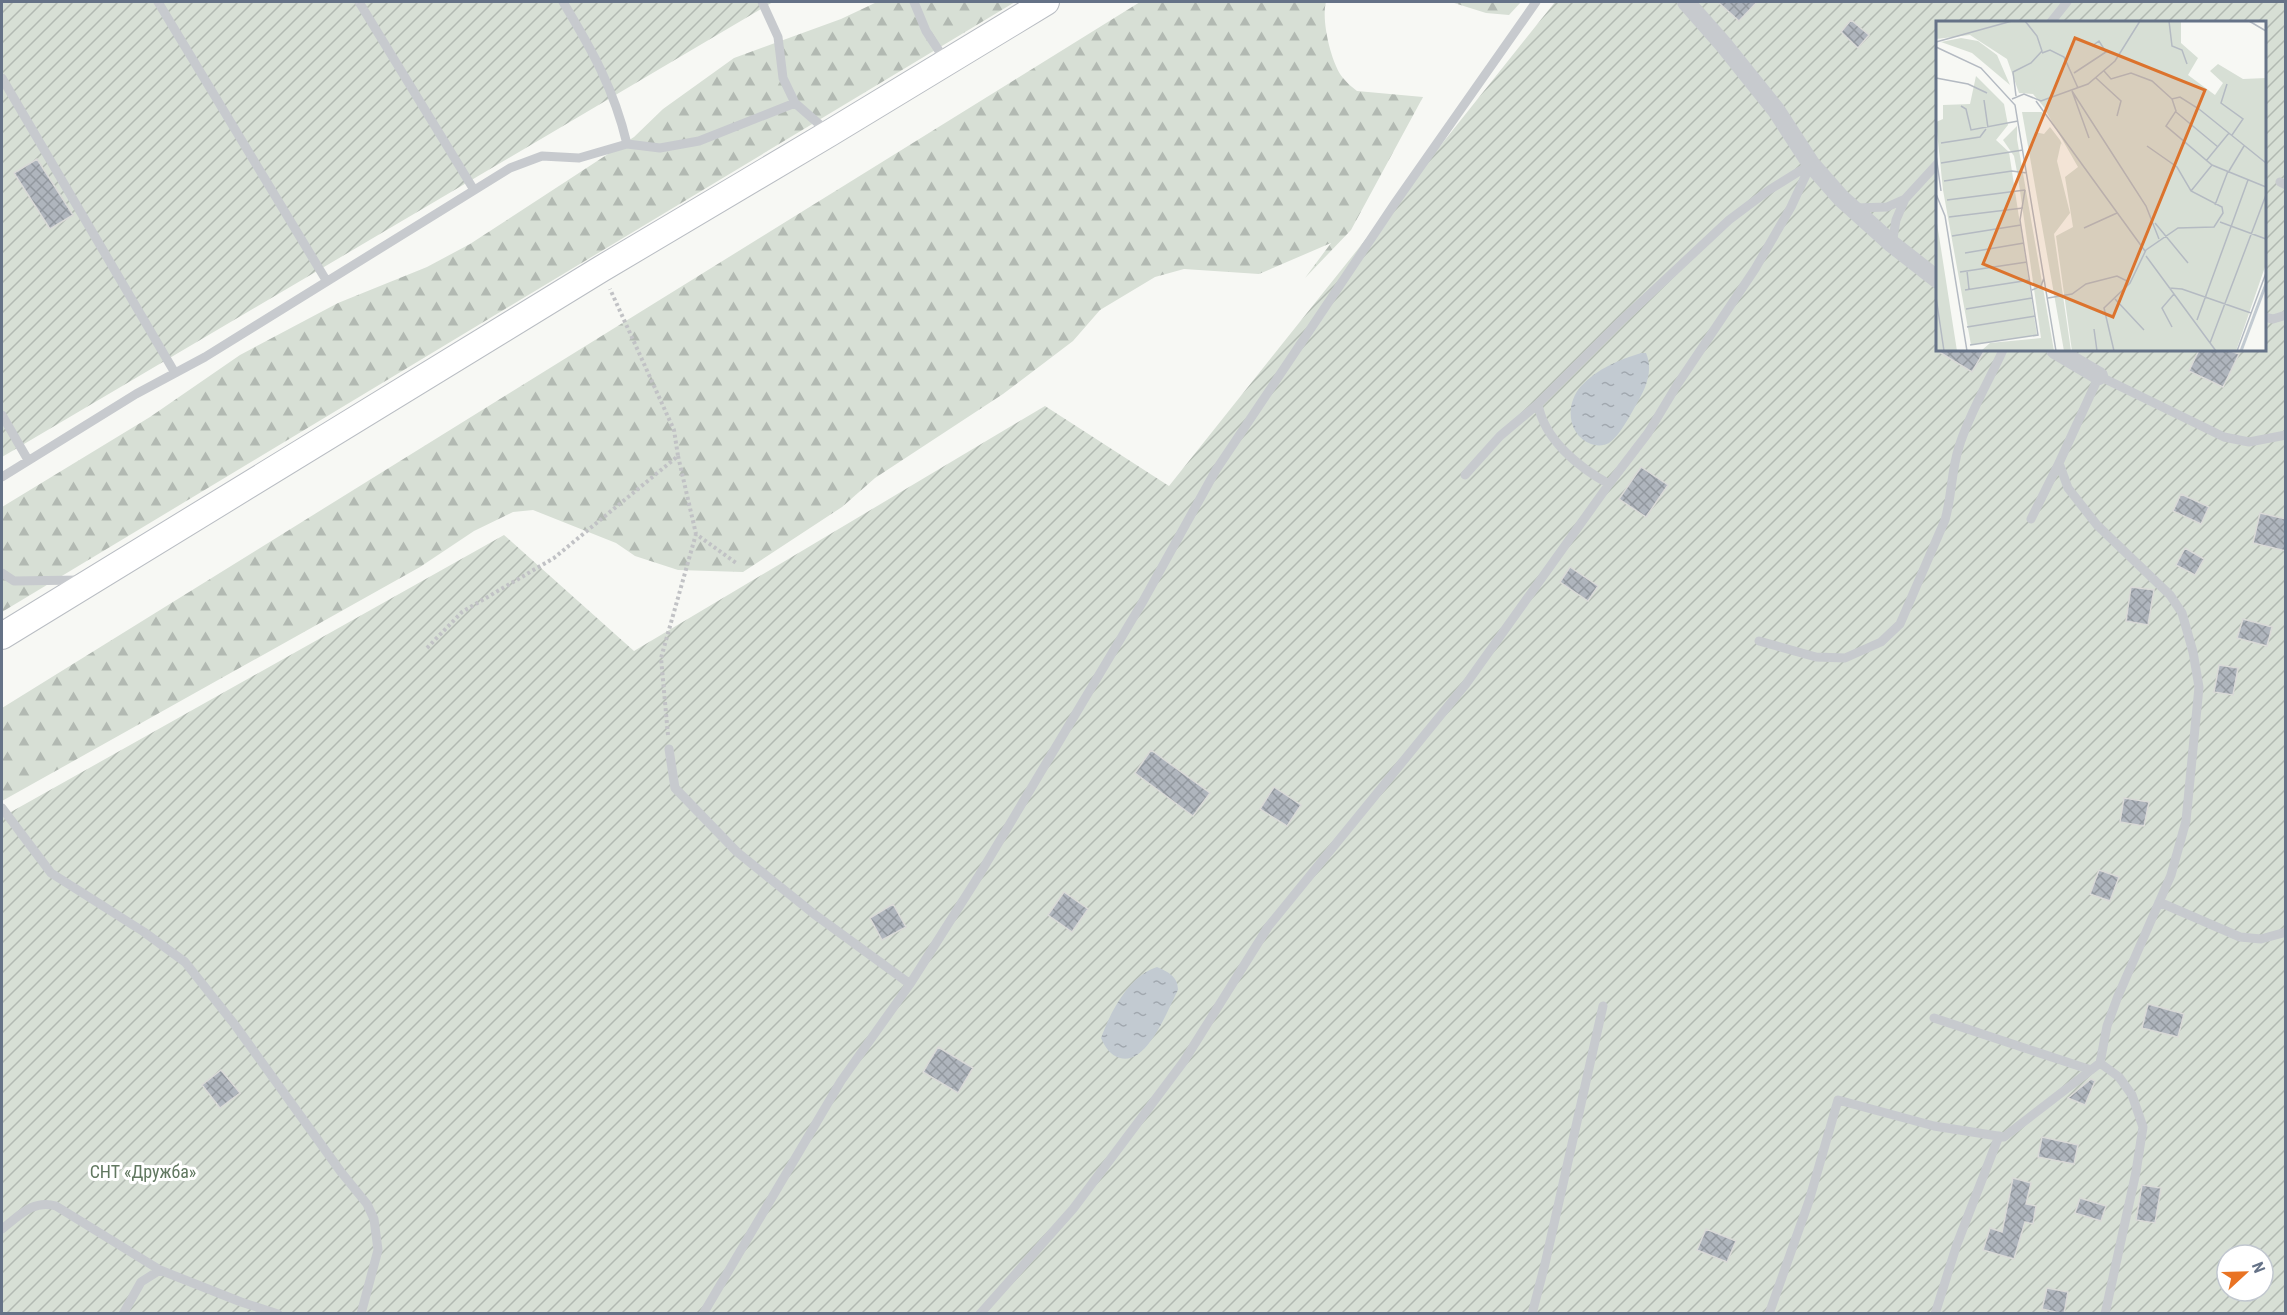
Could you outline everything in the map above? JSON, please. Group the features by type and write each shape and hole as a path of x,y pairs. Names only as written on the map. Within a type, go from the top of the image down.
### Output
{"street":[{"path":"2,636 601,269 1046,2"},
{"path":"1686,2 1776,110 1811,164 1852,208 1892,244 1936,278"},
{"path":"2057,351 2099,375"}],"lane":[{"path":"158,2 326,280"},
{"path":"359,2 474,190"},
{"path":"563,2 598,61 620,115 627,144"},
{"path":"762,2 778,37 783,78 795,103 830,133"},
{"path":"914,2 926,32 946,63"},
{"path":"703,1314 841,1081 910,984 978,877 1142,603 1216,470 1395,203 1536,2"},
{"path":"2052,21 2067,2"},
{"path":"2,78 175,373"},
{"path":"2,477 136,394 205,357 510,168 542,156 579,158 627,144 660,148 699,141 795,103"},
{"path":"1465,475 1500,436 1538,404 1621,321 1729,220 1769,190 1811,164"},
{"path":"980,1314 1073,1209 1184,1061 1268,927 1466,684 1648,433 1677,385 1755,269 1791,207 1811,164"},
{"path":"1892,244 1896,220 1905,199 1936,165"},
{"path":"1852,208 1887,207 1905,199"},
{"path":"2266,317 2273,319 2286,315"},
{"path":"1760,641 1816,657 1845,658 1881,642 1900,624 1950,505 1953,472 1959,446 2003,351"},
{"path":"2031,519 2099,375 2224,437 2249,442 2286,435"},
{"path":"1538,404 1541,419 1560,445 1588,473 1609,484"},
{"path":"2,415 28,460"},
{"path":"1769,1314 1809,1201 1838,1100 1934,1126 2004,1137 2100,1063 2107,1026 2114,1006 2170,875 2186,821 2199,687 2193,652 2182,613 2170,595 2097,525 2068,488 2059,463"},
{"path":"2,573 14,582 94,579"},
{"path":"669,749 675,788 737,852 814,914 910,984"},
{"path":"2,808 51,873 144,932 185,962 235,1025 341,1172 367,1204 374,1219 378,1250 361,1314"},
{"path":"2158,902 2240,937 2261,939 2286,932"},
{"path":"1532,1314 1604,1006"},
{"path":"1934,1018 2091,1070"},
{"path":"2100,1063 2119,1077 2132,1095 2143,1127 2136,1172 2105,1314"},
{"path":"1935,1314 1957,1244 1999,1136"},
{"path":"2,1229 32,1207 43,1202 56,1206 160,1270 278,1314"},
{"path":"123,1314 141,1282 160,1270"}],"path":[{"path":"601,269 674,430 696,534 662,658 669,749"},
{"path":"427,648 462,612 554,558 678,456"},
{"path":"696,534 736,563"}],"green space":[{"path":"2,2 773,2 2,457"},
{"path":"877,2 1015,2 2,612 2,507 150,417 240,355 338,303 427,267 470,244 634,137 663,109 734,58 841,19"},
{"path":"1140,2 1326,2 1326,30 1331,52 1339,71 1348,83 1357,91 1423,97 1351,230 1305,278 1331,243 1259,274 1184,269 1155,277 1100,310 1073,341 1003,394 875,478 842,507 743,572 678,570 635,556 616,543 533,510 513,512 474,531 420,567 2,801 2,708"},
{"path":"1451,2 1521,2 1509,15 1486,13"},
{"name":"СНТ «Дружба»","path":"1555,2 2285,2 2285,1313 2,1313 2,817 504,535 634,651 1045,406 1169,486"}],"water":[{"path":"1646,353 1649,373 1645,387 1624,426 1607,444 1595,445 1583,440 1577,434 1571,418 1572,401 1576,393 1602,369"},
{"path":"1157,967 1174,978 1178,990 1148,1045 1130,1058 1116,1057 1108,1050 1101,1038 1105,1028 1116,1006 1130,986 1138,978"}],"building":[{"path":"1718,2 1757,2 1739,21"},
{"path":"1851,20 1869,35 1858,48 1841,32"},
{"path":"37,159 73,215 50,229 14,173"},
{"path":"1938,351 1984,351 1972,372"},
{"path":"2199,351 2231,351 2239,354 2223,387 2189,371"},
{"path":"1641,467 1668,485 1646,517 1619,499"},
{"path":"2181,494 2209,507 2201,524 2173,511"},
{"path":"2260,513 2286,519 2286,551 2253,543"},
{"path":"2185,548 2204,559 2195,575 2176,565"},
{"path":"1570,567 1598,586 1588,601 1560,582"},
{"path":"2131,587 2154,590 2148,625 2126,621"},
{"path":"2243,619 2272,627 2267,646 2237,638"},
{"path":"2219,665 2238,668 2233,695 2214,692"},
{"path":"1151,750 1210,793 1193,816 1135,773"},
{"path":"1274,787 1301,805 1287,826 1260,809"},
{"path":"2124,798 2149,802 2144,826 2120,822"},
{"path":"2099,870 2119,877 2110,901 2090,894"},
{"path":"1064,892 1088,909 1072,932 1048,915"},
{"path":"893,904 906,927 882,940 870,918"},
{"path":"2148,1004 2184,1014 2178,1037 2142,1028"},
{"path":"938,1047 973,1068 958,1093 923,1072"},
{"path":"221,1070 240,1093 220,1108 202,1085"},
{"path":"2091,1079 2095,1081 2085,1105 2068,1098"},
{"path":"2042,1137 2078,1145 2074,1164 2038,1157"},
{"path":"2013,1178 2031,1183 2026,1204 2036,1206 2033,1224 2025,1222 2014,1259 1983,1250 1990,1228 2002,1232"},
{"path":"2142,1185 2161,1188 2155,1223 2136,1220"},
{"path":"2080,1198 2106,1206 2101,1221 2075,1213"},
{"path":"1706,1229 1736,1241 1727,1262 1697,1250"},
{"path":"2047,1288 2068,1292 2064,1314 2042,1309"}]}
